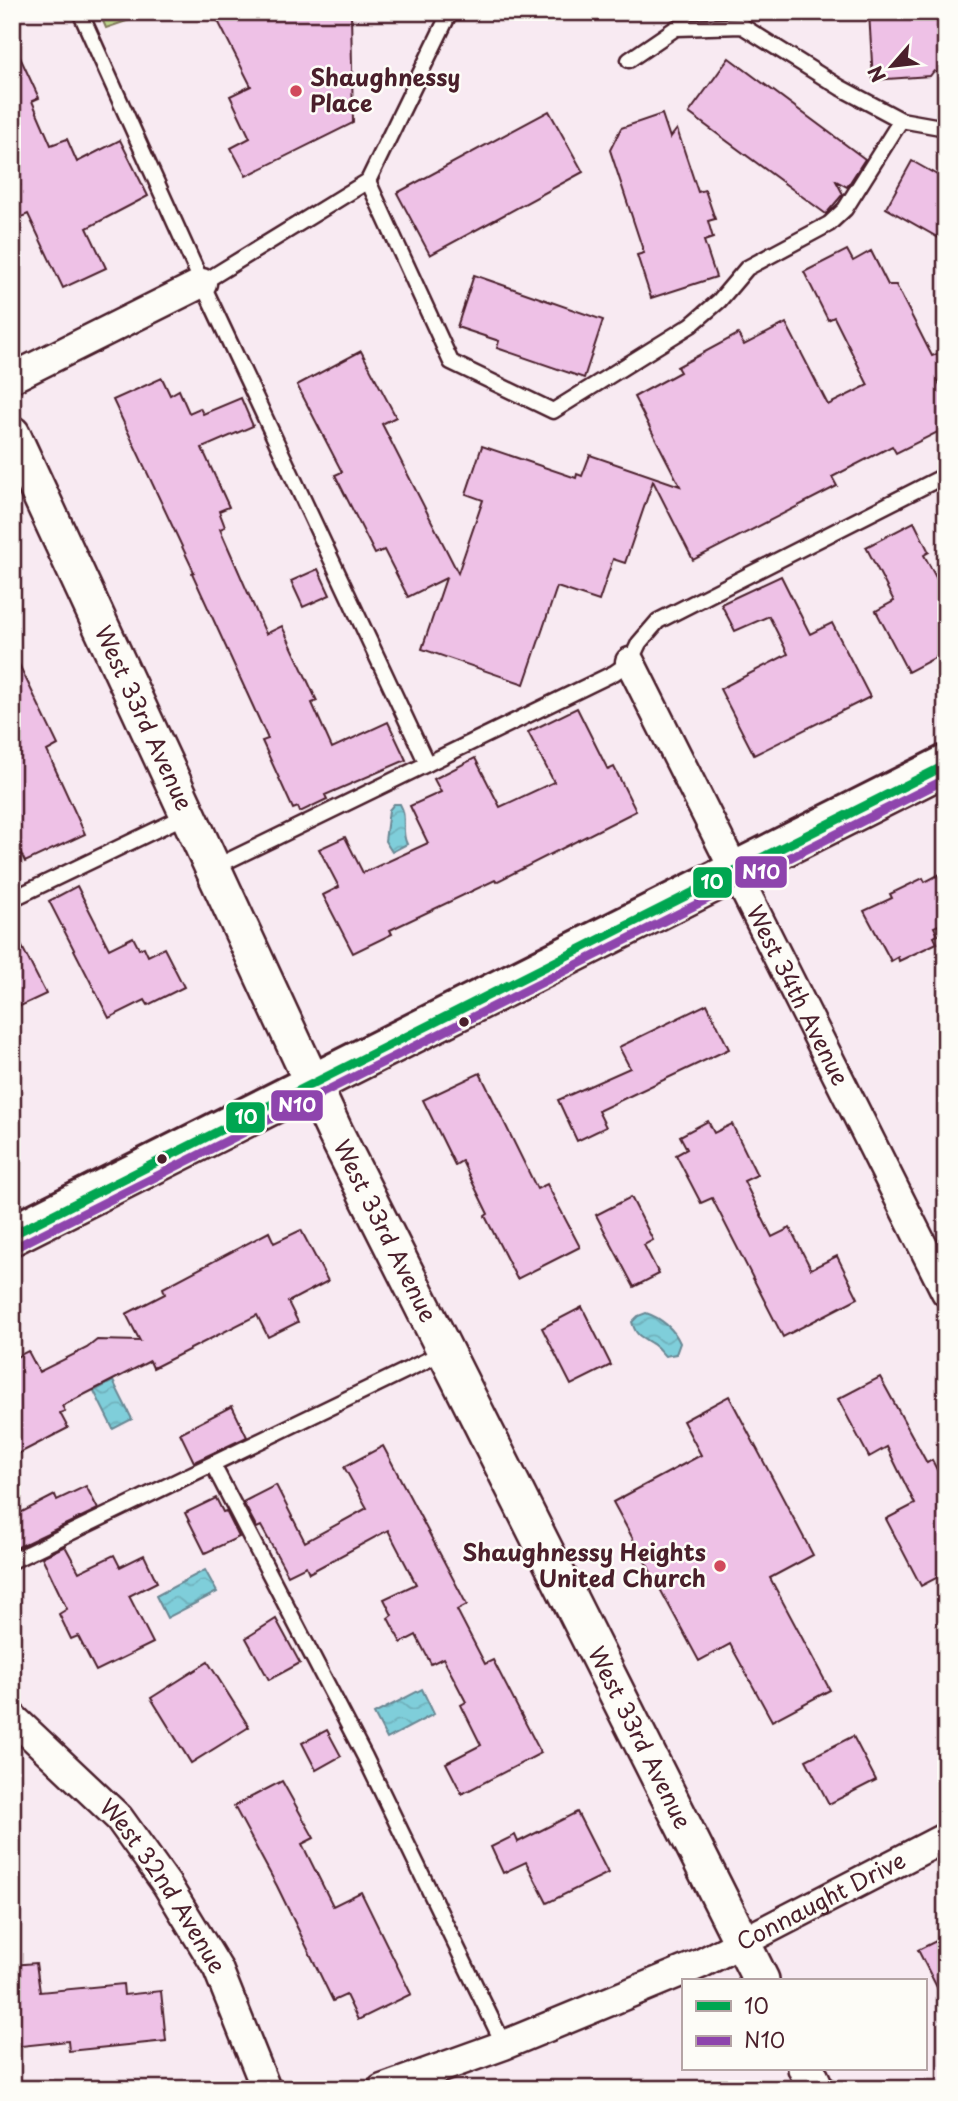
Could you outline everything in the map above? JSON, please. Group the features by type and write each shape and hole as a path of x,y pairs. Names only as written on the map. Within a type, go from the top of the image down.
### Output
{"highway":[{"path":"12,1235 946,765"}],"street":[{"path":"12,378 202,283"},
{"name":"West 33rd Avenue","path":"12,434 313,1084 760,1979"},
{"name":"West 34th Avenue","path":"630,662 946,1292"},
{"name":"West 32nd Avenue","path":"12,1717 119,1818 167,1885 218,1969 266,2089"},
{"name":"Connaught Drive","path":"382,2089 504,2045 700,1964 946,1837"},
{"path":"807,2070 816,2089"}],"lane":[{"path":"80,12 202,283 427,764"},
{"path":"202,283 368,181 450,12"},
{"path":"629,60 676,28 742,26 841,88 901,120 946,128"},
{"path":"368,181 451,362 553,411 691,326 719,301 747,268 829,223 845,209 901,120"},
{"path":"213,869 614,673 630,662 639,643 658,621 946,475"},
{"path":"12,899 187,815"},
{"path":"12,1561 445,1351"},
{"path":"213,1465 365,1757 504,2045"}],"green space":[{"path":"99,12 153,12 106,28"}],"water":[{"path":"394,804 400,804 402,809 407,844 392,852 385,841 389,810"},
{"path":"646,1313 662,1321 674,1333 680,1343 676,1354 665,1356 637,1333 632,1322"},
{"path":"113,1381 132,1419 113,1429 94,1391"},
{"path":"205,1570 217,1592 167,1618 156,1596"},
{"path":"422,1689 434,1714 387,1739 374,1714"}],"building":[{"name":"Shaughnessy Place","path":"235,12 351,12 353,123 246,176 231,148 250,138 230,96 251,86 218,21"},
{"path":"869,12 946,12 946,78 934,71 930,76 873,80"},
{"path":"12,40 39,98 32,101 51,145 67,139 77,162 120,140 148,196 87,228 106,268 63,288 28,214 12,221 12,189 20,185 12,167"},
{"path":"729,58 865,159 847,187 836,181 843,194 826,214 689,113"},
{"path":"549,111 583,172 430,255 397,193"},
{"path":"662,114 670,138 677,129 698,192 705,190 715,219 708,221 713,238 704,241 716,277 651,298 637,255 644,253 610,150 621,128"},
{"path":"912,161 946,180 946,242 886,208"},
{"path":"847,250 853,261 871,251 888,285 896,285 932,356 937,354 946,372 946,377 938,381 946,397 946,428 896,453 892,446 832,477 837,486 693,560 653,481 625,563 613,559 599,601 557,587 524,684 422,649 446,578 408,597 384,550 375,554 335,475 342,472 297,385 361,351 396,417 382,424 458,573 483,500 466,494 482,446 576,478 577,474 582,476 590,455 680,486 634,397 680,372 677,367 738,334 744,345 786,323 828,405 868,385 834,317 828,320 804,272"},
{"path":"474,275 603,320 584,378 497,348 499,341 457,327"},
{"path":"162,378 170,395 179,390 189,413 200,408 203,414 241,398 253,426 202,448 229,507 219,511 225,527 220,529 266,634 282,626 317,701 312,703 332,748 388,722 406,760 325,795 327,799 300,812 298,807 293,809 262,741 268,739 192,573 194,572 113,400"},
{"path":"914,522 929,552 924,555 946,596 946,652 908,672 876,611 894,601 866,547"},
{"path":"318,569 330,595 303,607 291,581"},
{"path":"781,576 810,634 832,623 870,697 754,755 720,689 788,654 769,616 735,631 721,604"},
{"path":"12,650 58,745 47,751 85,834 25,862 12,834"},
{"path":"577,708 608,770 614,767 636,811 496,882 495,880 390,930 392,934 353,953 323,895 339,887 319,849 345,837 363,873 428,843 410,806 441,792 434,779 475,758 500,807 554,782 528,732"},
{"path":"946,871 946,922 934,927 938,935 934,937 937,943 899,961 898,957 891,961 864,911 892,898 890,894 923,878 925,882"},
{"path":"77,886 109,949 133,937 139,949 144,947 148,956 164,948 184,987 148,1005 145,1000 109,1018 49,901"},
{"path":"12,927 46,994 12,1010"},
{"path":"707,1004 729,1049 598,1111 606,1127 577,1141 558,1100 630,1068 619,1047"},
{"path":"480,1073 537,1189 547,1184 580,1247 517,1279 485,1216 488,1214 462,1161 455,1165 423,1100"},
{"path":"708,1121 714,1133 732,1124 757,1175 744,1181 772,1237 790,1228 811,1269 837,1256 858,1298 783,1337 712,1198 701,1203 676,1155 687,1149 680,1136"},
{"path":"631,1197 653,1240 644,1245 659,1274 634,1287 596,1215"},
{"path":"301,1230 328,1281 288,1302 298,1322 268,1337 257,1315 153,1368 150,1361 62,1406 65,1411 60,1413 68,1428 12,1457 12,1359 28,1351 39,1372 87,1348 97,1340 140,1341 126,1314 165,1294 163,1288 269,1232 274,1243"},
{"path":"582,1307 611,1365 571,1385 542,1328"},
{"path":"880,1377 927,1463 932,1460 946,1487 946,1573 921,1586 886,1519 915,1504 887,1447 869,1457 838,1399"},
{"name":"Shaughnessy Heights United Church","path":"729,1396 813,1555 770,1578 830,1690 772,1721 730,1644 699,1661 613,1502 701,1455 683,1421"},
{"path":"232,1406 247,1437 194,1462 180,1433"},
{"path":"383,1446 467,1605 457,1610 485,1664 493,1660 541,1753 462,1794 446,1763 481,1745 461,1705 466,1702 443,1658 431,1664 416,1635 401,1643 388,1618 392,1615 384,1599 416,1584 388,1530 309,1573 306,1566 288,1575 261,1526 257,1528 243,1502 276,1485 305,1542 367,1508 344,1467"},
{"path":"86,1486 98,1509 12,1550 12,1517 55,1495 57,1500"},
{"path":"216,1498 239,1537 205,1553 185,1513"},
{"path":"65,1546 79,1572 114,1555 120,1567 144,1555 157,1582 129,1596 153,1643 96,1671 78,1636 71,1639 59,1614 67,1609 42,1557"},
{"path":"276,1619 300,1663 269,1680 246,1638"},
{"path":"208,1662 249,1727 191,1763 151,1698"},
{"path":"327,1730 341,1756 316,1770 302,1743"},
{"path":"853,1736 876,1780 829,1804 806,1760"},
{"path":"282,1781 314,1838 302,1844 333,1906 361,1892 411,1994 358,2020 346,1995 333,2001 277,1886 234,1806"},
{"path":"577,1812 608,1873 547,1903 526,1862 503,1873 491,1847 515,1835 518,1842"},
{"path":"946,1936 946,2005 918,1950"},
{"path":"36,1963 40,1992 123,1984 124,1995 161,1991 166,2041 69,2051 68,2041 12,2047 12,1965"}],"transit line":[{"name":"10","path":"12,1235 946,765"},
{"name":"N10","path":"18,1246 946,779"}],"place":[{"name":"Shaughnessy Place","path":"296,91"},
{"name":"Shaughnessy Heights United Church","path":"720,1566"}]}
